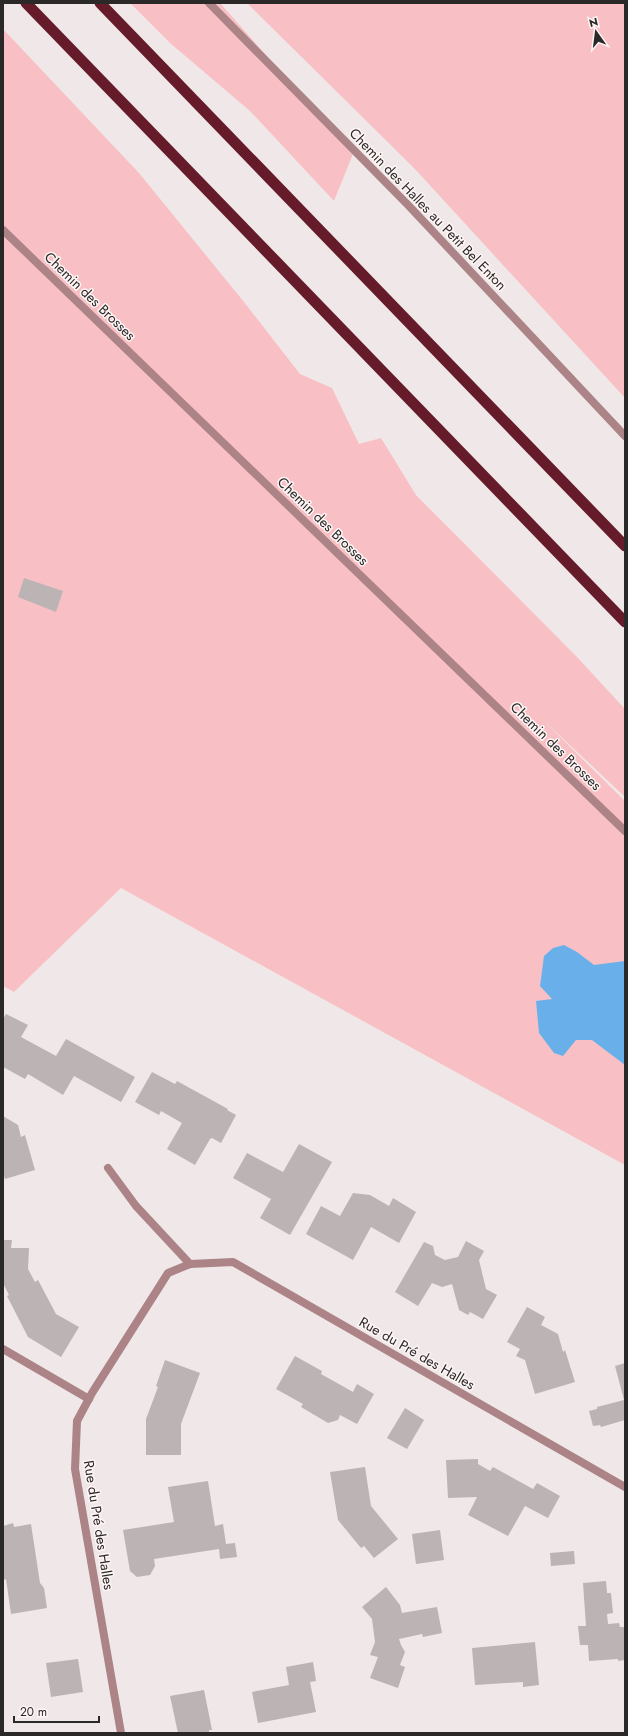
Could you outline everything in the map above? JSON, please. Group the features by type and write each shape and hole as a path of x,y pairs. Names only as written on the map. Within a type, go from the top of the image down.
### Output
{"highway":[{"path":"26,3 625,622"},
{"path":"100,3 625,546"}],"street":[{"name":"Chemin des Halles au Petit Bel Enton","path":"209,3 409,206 625,436"},
{"name":"Chemin des Brosses","path":"3,230 625,831"},
{"path":"108,1168 136,1206 190,1264"},
{"name":"Rue du Pré des Halles","path":"121,1733 75,1469 77,1421 89,1399 168,1273 190,1264 232,1262 625,1487"},
{"path":"3,1350 89,1399"}],"shaded area":[{"path":"130,3 220,3 353,154 334,201 250,111 170,43"},
{"path":"247,3 625,3 625,398 414,168"},
{"path":"3,29 139,173 244,302 300,374 332,388 359,444 381,438 416,495 577,657 625,709 625,797 542,719 625,801 625,1165 121,888 14,992 3,986"}],"water":[{"path":"564,945 577,952 594,965 625,961 625,1065 592,1040 576,1040 563,1056 554,1053 539,1033 536,1001 552,999 540,986 544,956 553,948"}],"building":[{"path":"24,578 63,591 56,612 18,597"},
{"path":"6,1014 28,1025 21,1037 56,1056 66,1039 135,1077 121,1102 74,1076 63,1095 28,1074 25,1079 3,1067 3,1019"},
{"path":"152,1072 175,1084 177,1081 228,1109 227,1110 236,1115 221,1143 212,1138 210,1139 195,1165 167,1149 182,1123 161,1111 159,1115 135,1102"},
{"path":"3,1116 18,1125 21,1137 25,1135 35,1170 5,1179 3,1173"},
{"path":"299,1144 332,1162 290,1235 260,1218 271,1199 233,1178 247,1153 283,1172"},
{"path":"353,1193 370,1195 389,1206 393,1198 416,1212 399,1243 371,1227 353,1260 306,1234 321,1206 340,1216"},
{"path":"3,1240 12,1240 11,1248 29,1248 28,1269 35,1282 38,1280 56,1314 79,1327 61,1357 28,1337 7,1296 9,1295 3,1283"},
{"path":"466,1241 484,1251 479,1260 486,1289 497,1295 483,1319 470,1312 468,1315 459,1310 452,1284 442,1287 432,1283 418,1306 395,1292 424,1242 433,1246 435,1255 445,1260 458,1257"},
{"path":"527,1307 545,1317 541,1325 558,1334 563,1352 565,1350 575,1382 535,1394 525,1360 516,1356 520,1349 507,1342"},
{"path":"295,1356 322,1371 321,1374 353,1392 357,1384 374,1394 357,1424 340,1415 338,1420 328,1423 301,1407 303,1404 276,1389"},
{"path":"165,1360 200,1373 181,1424 181,1455 146,1455 146,1419 158,1387 156,1386"},
{"path":"625,1363 625,1420 601,1427 600,1425 593,1426 589,1411 597,1409 597,1407 624,1400 615,1366"},
{"path":"405,1408 424,1420 407,1449 387,1438"},
{"path":"478,1459 478,1464 490,1471 493,1467 533,1489 537,1483 560,1496 548,1518 525,1506 508,1536 468,1515 477,1497 448,1498 446,1460"},
{"path":"365,1467 371,1506 398,1539 374,1558 364,1546 361,1548 338,1520 330,1472"},
{"path":"208,1481 215,1526 223,1524 226,1544 235,1543 237,1557 220,1559 219,1549 154,1559 155,1566 150,1575 137,1577 130,1571 123,1530 174,1522 168,1487"},
{"path":"13,1523 14,1527 31,1524 40,1583 44,1588 47,1608 11,1614 6,1579 3,1580 3,1526"},
{"path":"440,1530 444,1560 416,1564 412,1534"},
{"path":"574,1551 575,1564 551,1566 550,1553"},
{"path":"606,1581 607,1593 611,1593 613,1613 607,1614 608,1624 619,1623 620,1627 625,1627 625,1660 589,1661 588,1645 580,1645 578,1626 586,1626 583,1583"},
{"path":"386,1587 400,1605 402,1613 437,1607 442,1633 423,1637 422,1634 399,1639 405,1652 400,1665 405,1667 398,1688 370,1678 378,1657 370,1655 375,1642 372,1619 362,1607"},
{"path":"535,1642 539,1685 523,1687 523,1682 475,1685 472,1648"},
{"path":"78,1659 83,1692 51,1697 46,1663"},
{"path":"313,1662 316,1681 310,1682 316,1712 258,1723 252,1692 289,1685 286,1667"},
{"path":"204,1690 212,1730 209,1730 209,1733 178,1733 170,1696"}]}
